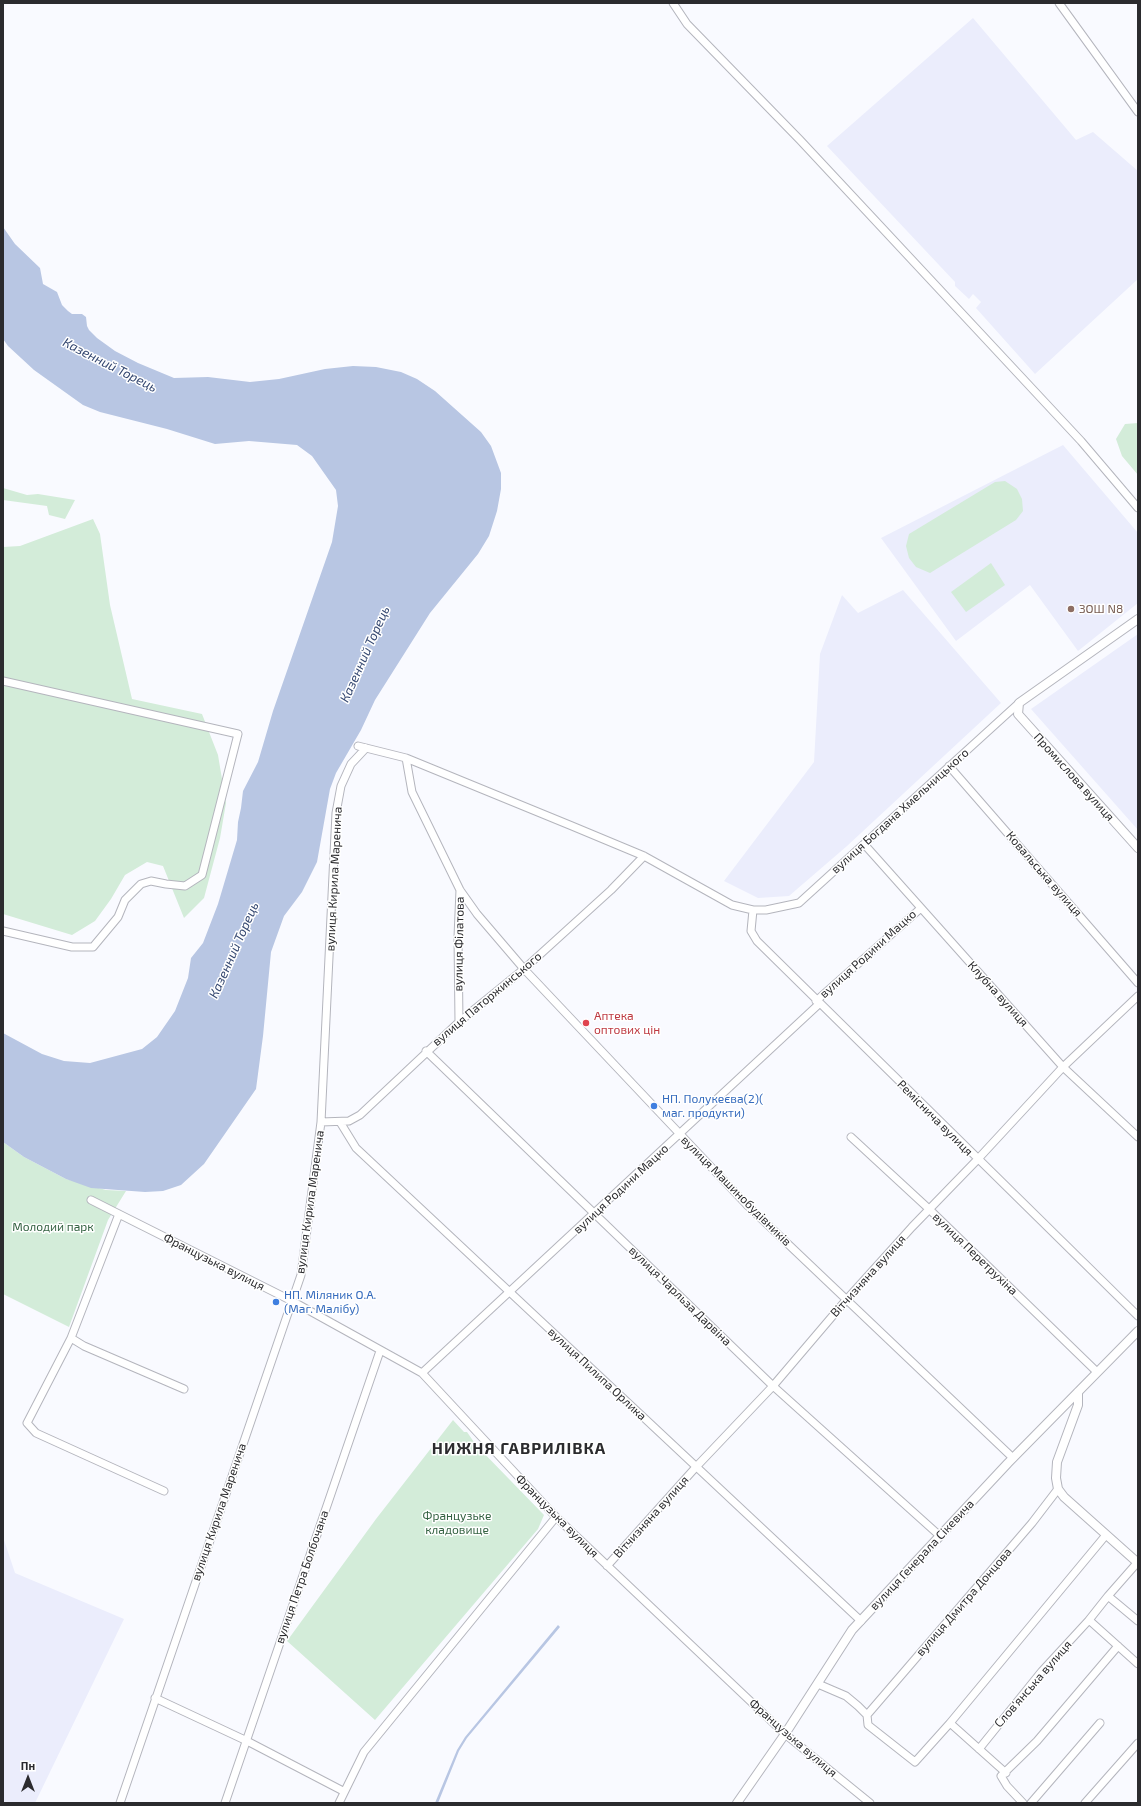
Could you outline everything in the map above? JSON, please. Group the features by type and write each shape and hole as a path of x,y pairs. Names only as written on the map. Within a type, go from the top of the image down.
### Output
{"street":[{"path":"673,3 687,24 800,140 1082,441 1138,508"},
{"path":"1059,3 1138,112"},
{"name":"вулиця Богдана Хмельницького","path":"358,746 406,758 644,856 732,905 753,910 766,910 799,903 1019,703 1138,619"},
{"path":"3,681 238,734 202,875 185,886 166,884 151,880 141,884 125,900 118,917 94,947 72,947 3,931"},
{"name":"Промислова вулиця","path":"1019,703 1018,714 1138,848"},
{"name":"вулиця Кирила Маренича","path":"120,1803 300,1275 321,1122 336,813 341,786 352,764 366,748"},
{"name":"вулиця Машинобудівників","path":"406,758 412,792 460,890 477,914 524,969 747,1205 1013,1458"},
{"name":"Ковальська вулиця","path":"950,766 1138,983"},
{"name":"Клубна вулиця","path":"864,844 1063,1067 1138,1137"},
{"name":"вулиця Паторжинського","path":"321,1122 349,1121 360,1115 426,1051 524,969 611,890 644,856"},
{"name":"вулиця Філатова","path":"459,1022 458,937 460,890"},
{"name":"вулиця Родини Мацко","path":"422,1374 680,1134 817,1003 921,908"},
{"name":"Реміснича вулиця","path":"753,910 751,931 757,941 817,1003 1138,1316"},
{"name":"Вітчизняна вулиця","path":"607,1566 696,1467 773,1386 847,1299 929,1209 977,1160 1063,1067 1138,996"},
{"name":"вулиця Чарльза Дарвіна","path":"426,1051 773,1386 940,1536"},
{"name":"вулиця Пилипа Орлика","path":"340,1122 356,1148 861,1621"},
{"name":"вулиця Перетрухіна","path":"851,1137 929,1209 1097,1372"},
{"name":"Французька вулиця","path":"91,1200 292,1301 422,1374 556,1518 785,1734 870,1803"},
{"path":"119,1214 71,1338 27,1423 36,1433 164,1491"},
{"name":"вулиця Генерала Сікевича","path":"736,1803 785,1734 852,1630 1013,1458 1138,1331"},
{"path":"71,1338 84,1346 184,1389"},
{"name":"вулиця Петра Болбочана","path":"225,1803 380,1351"},
{"path":"1078,1392 1075,1412 1057,1462 1056,1478 1058,1489 1064,1497 1138,1563"},
{"name":"вулиця Дмитра Донцова","path":"867,1715 1032,1523 1058,1489"},
{"path":"339,1803 343,1791 364,1752 556,1518"},
{"path":"818,1684 846,1696 867,1715 868,1725 915,1762 950,1723 1106,1535"},
{"name":"Слов'янська вулиця","path":"978,1749 1042,1671 1089,1620 1108,1596 1138,1563"},
{"path":"1108,1596 1138,1622"},
{"path":"1089,1620 1138,1664"},
{"path":"1023,1803 1007,1786 1002,1776 1037,1741 1118,1646"},
{"path":"155,1698 247,1741 343,1791"},
{"path":"950,1723 1006,1773"},
{"path":"1031,1803 1100,1723"},
{"path":"1085,1803 1138,1743"}],"shaded area":[{"path":"973,18 1076,140 1093,132 1138,171 1138,279 1035,374 976,308 981,302 973,294 969,299 955,286 955,282 827,146"},
{"path":"1063,445 1138,533 1138,603 1078,651 1030,585 956,641 881,538"},
{"path":"903,590 1001,703 847,846 789,896 758,898 724,881 814,762 820,654 842,595 858,613"},
{"path":"1138,634 1138,830 1031,709"},
{"path":"3,1537 15,1573 124,1619 35,1803 3,1803"}],"green space":[{"path":"1138,423 1138,475 1122,456 1116,439 1125,424"},
{"path":"1005,481 1017,489 1022,499 1023,511 1016,520 930,573 916,567 909,558 906,546 909,534 995,482"},
{"path":"3,488 27,495 38,494 75,500 65,519 49,515 47,506 3,500"},
{"path":"93,519 100,534 110,605 132,699 202,714 218,755 226,803 220,838 204,898 184,918 163,866 147,862 125,875 111,899 95,921 72,935 3,914 3,547 20,546"},
{"path":"991,563 1005,585 966,612 951,592"},
{"name":"Молодий парк","path":"3,1142 24,1157 66,1179 106,1190 126,1191 108,1220 69,1327 3,1294"},
{"name":"Французьке кладовище","path":"453,1420 464,1432 467,1432 476,1445 544,1515 538,1529 375,1720 287,1641 376,1519"}],"water":[{"name":"Казенний Торець","path":"3,227 15,244 40,268 43,284 57,292 62,305 72,314 82,314 86,317 89,330 97,338 115,351 138,363 174,378 208,377 250,382 279,379 325,369 353,366 376,367 401,372 417,379 435,391 481,432 491,446 501,473 501,489 497,511 489,536 478,554 430,613 375,700 361,730 336,773 330,789 317,862 302,892 284,916 271,952 256,1089 204,1164 181,1185 163,1191 145,1192 91,1188 66,1179 24,1157 3,1142 3,1033 42,1054 64,1061 90,1063 142,1049 157,1037 175,1011 188,978 191,958 203,943 218,904 237,840 243,791 258,762 273,711 332,542 338,506 336,490 312,456 297,445 249,441 215,444 167,429 100,412 83,405 34,370 8,346 3,339"},
{"path":"558,1625 560,1627 467,1738 459,1751 438,1803 435,1803 457,1750 465,1737"}],"place":[{"name":"ЗОШ N8","path":"1071,609"},
{"name":"Аптека оптових цін","path":"586,1023"},
{"name":"НП. Полукеєва(2)( маг. продукти)","path":"654,1106"},
{"name":"НП. Міляник О.А. (Маг. Малібу)","path":"276,1302"}],"district":[{"name":"НИЖНЯ ГАВРИЛІВКА","path":"519,1449"}]}
